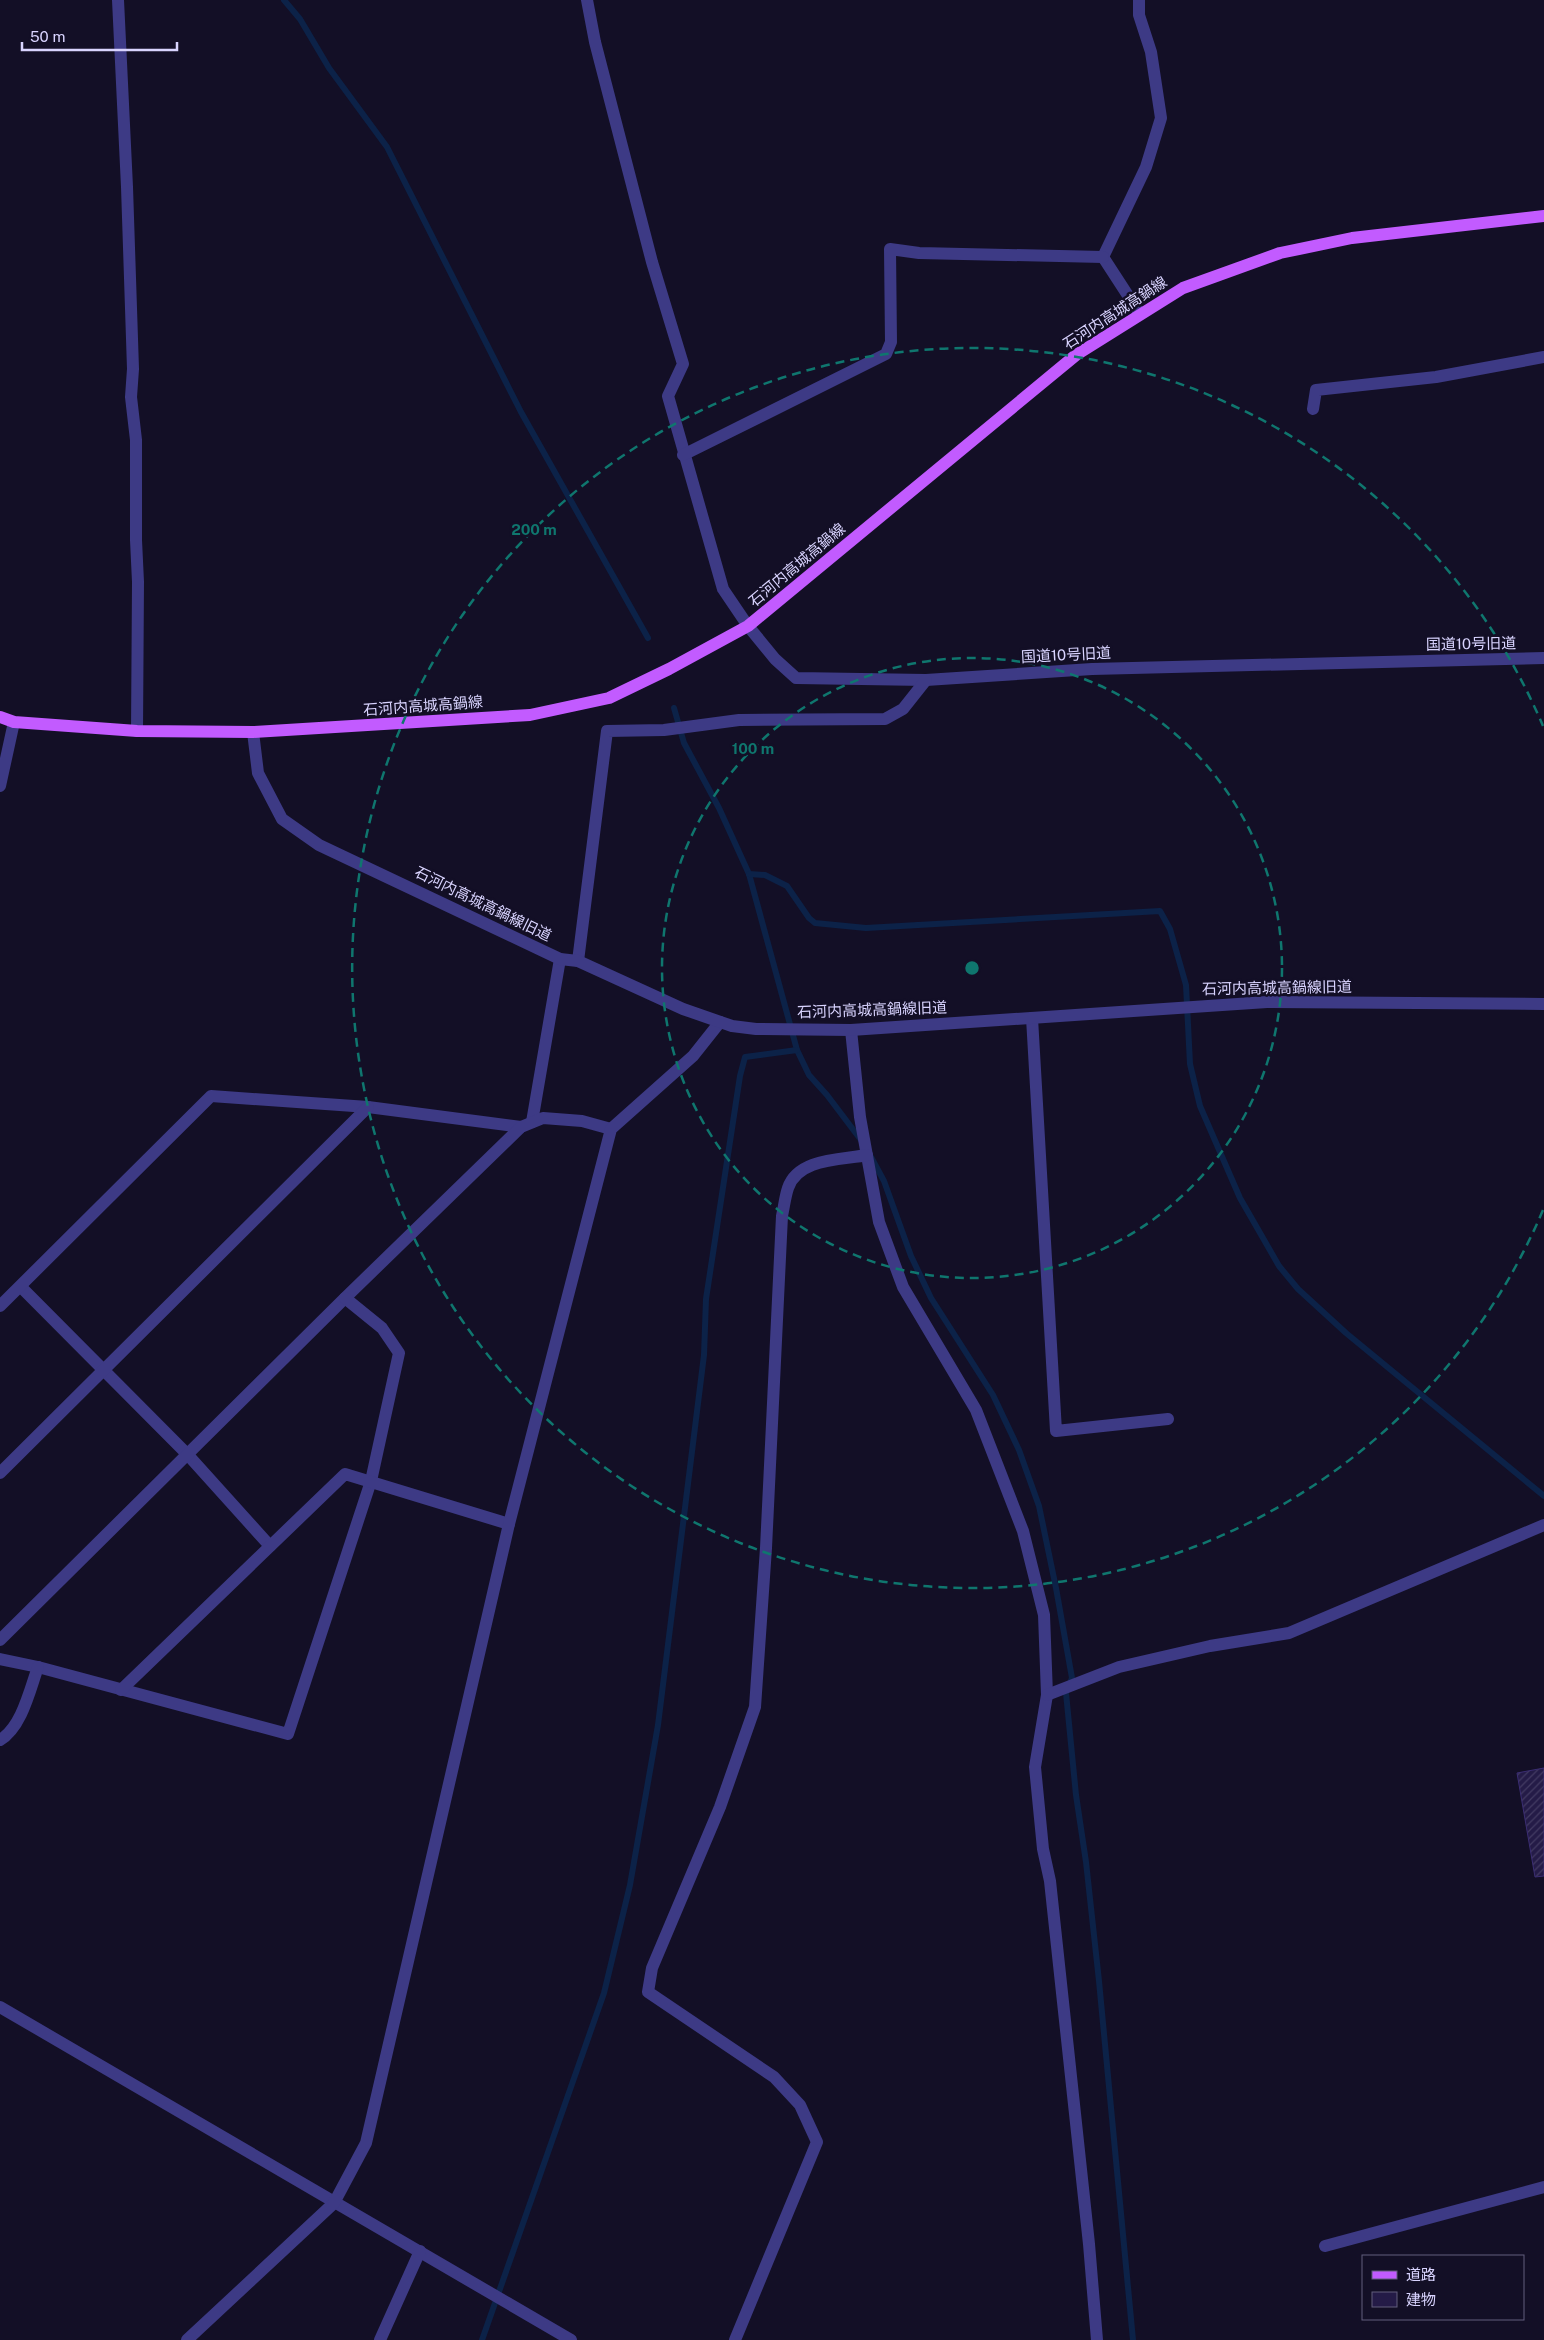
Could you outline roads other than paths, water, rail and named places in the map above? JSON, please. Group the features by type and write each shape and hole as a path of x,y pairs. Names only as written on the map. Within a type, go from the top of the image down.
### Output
{"main road":[{"name":"石河内高城高鍋線","path":"0,717 14,722 137,731 252,732 530,715 609,698 669,669 748,626 1076,355 1183,288 1280,253 1352,238 1544,216"}],"street":[{"path":"118,0 128,187 133,369 131,397 136,440 137,731"},
{"name":"国道10号旧道","path":"587,0 594,42 652,262 683,364 668,396 683,455 723,589 748,626 775,659 796,678 926,680 1092,669 1544,658"},
{"path":"1103,258 1146,167 1161,118 1151,52 1139,15 1139,0"},
{"path":"683,455 886,354 890,342 890,249 919,253 1103,258"},
{"path":"1103,258 1140,314"},
{"path":"1313,409 1316,390 1436,377 1544,357"},
{"path":"578,961 607,730 664,730 740,720 885,719 903,709 926,680"},
{"path":"0,786 14,722"},
{"name":"石河内高城高鍋線旧道","path":"252,732 258,773 282,819 319,845 560,959 578,961 683,1009 732,1026 756,1029 851,1030 1267,1002 1544,1004"},
{"path":"527,1125 560,959"},
{"path":"1032,1018 1056,1431 1168,1419"},
{"path":"187,2340 334,2203 366,2143 509,1524 611,1129 693,1056 720,1022"},
{"path":"851,1030 860,1117 879,1222 903,1287 976,1410 1023,1531 1044,1615 1047,1695 1035,1767 1043,1848 1050,1882 1089,2244 1097,2340"},
{"path":"0,1306 211,1096 368,1107 527,1125"},
{"path":"0,1473 368,1107"},
{"path":"0,1640 345,1298 527,1125 543,1118 582,1121 611,1129"},
{"path":"736,2340 817,2142 800,2105 774,2077 648,1992 652,1968 720,1807 755,1707 766,1548 782,1216 788,1187 796,1175 806,1166 867,1154"},
{"path":"21,1287 188,1455 270,1546"},
{"path":"0,1659 38,1667 288,1734 371,1481 398,1353 382,1328 345,1298"},
{"path":"121,1690 344,1474 509,1524"},
{"path":"1047,1695 1119,1667 1210,1646 1289,1633 1544,1525"},
{"path":"0,1740 8,1735 21,1712 38,1667"},
{"path":"0,2007 571,2340"},
{"path":"1325,2246 1544,2187"},
{"path":"380,2340 420,2251"}],"waterway":[{"path":"284,0 300,19 329,68 387,147 521,412 648,638"},
{"path":"674,708 684,743 719,808 749,874 797,1050 809,1075 827,1095 861,1140"},
{"path":"749,874 765,875 787,886 809,918 815,923 866,928 1160,911 1170,929 1186,985 1190,1064 1200,1106 1240,1198 1279,1266 1298,1289 1346,1333 1544,1496"},
{"path":"482,2340 604,1993 630,1885 658,1725 704,1355 706,1299 740,1076 745,1057 797,1050"},
{"path":"871,1157 884,1181 911,1256 931,1298 993,1395 1019,1450 1039,1506 1072,1678 1066,1693 1076,1795 1086,1862 1099,1981 1133,2340"}]}
